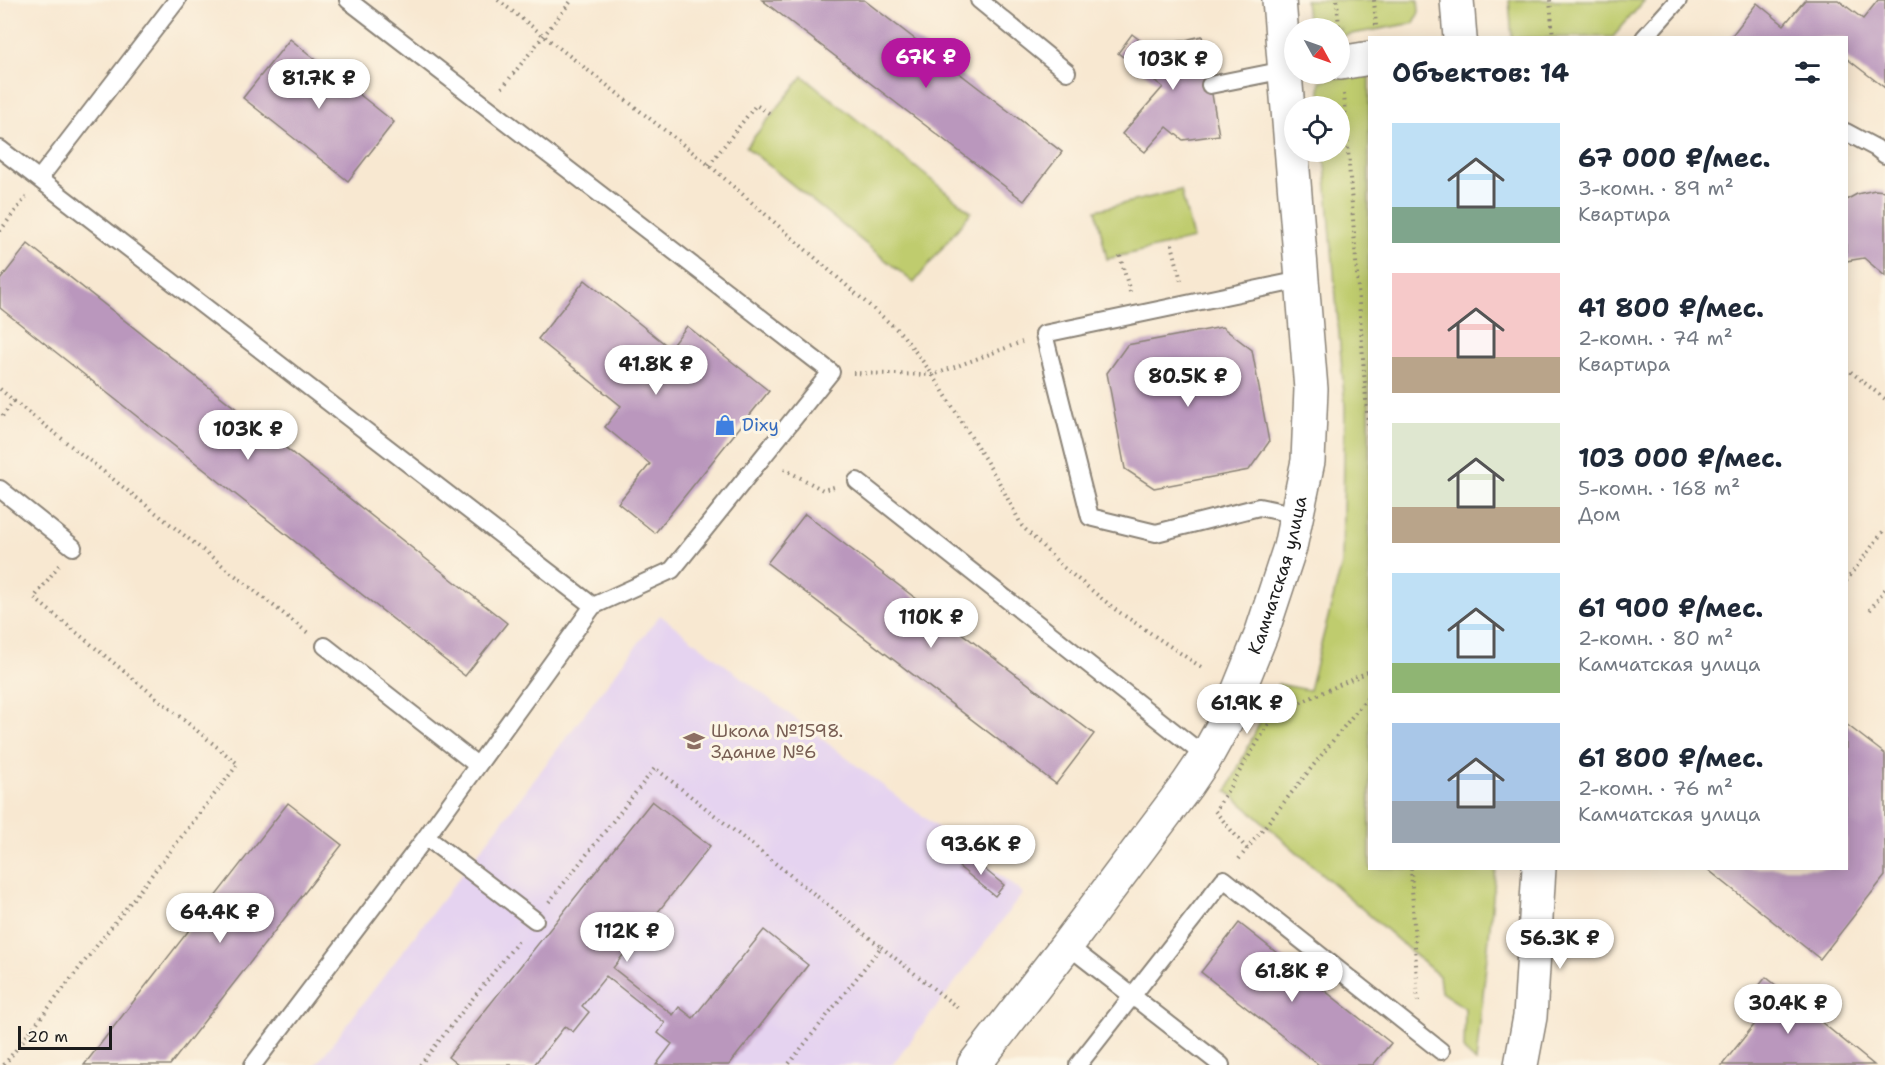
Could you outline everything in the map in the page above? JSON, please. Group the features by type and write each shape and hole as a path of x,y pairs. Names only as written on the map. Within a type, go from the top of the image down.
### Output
{"street":[{"name":"Камчатская улица","path":"1279,0 1284,32"},
{"path":"1457,0 1460,36"},
{"name":"Камчатская улица","path":"974,1065 1067,945 1206,757 1227,719 1261,635 1290,546 1308,461 1311,389 1301,280 1291,84"},
{"path":"1521,1065 1530,1017 1539,870"}],"lane":[{"path":"39,179 177,0"},
{"path":"253,1065 426,837 593,606 672,570 831,372 348,0"},
{"path":"979,0 1067,72"},
{"path":"1646,36 1678,0"},
{"path":"1210,85 1284,71"},
{"path":"1848,133 1885,155"},
{"path":"0,149 593,606"},
{"path":"1297,515 1259,507 1156,533 1090,517 1044,334 1301,280"},
{"path":"857,481 1206,757"},
{"path":"0,489 73,547"},
{"path":"325,646 477,765"},
{"path":"426,837 535,920"},
{"path":"1078,1065 1224,879 1441,1051"},
{"path":"1067,945 1221,1065"}],"path":[{"path":"498,0 710,165 902,334 933,375 999,482 1022,526 1063,567 1116,610 1204,669"},
{"path":"487,107 572,0"},
{"path":"1337,0 1338,18"},
{"path":"1368,393 1357,53 1374,0"},
{"path":"1550,0 1553,36"},
{"path":"710,165 756,105 772,115"},
{"path":"0,231 39,179"},
{"path":"1172,244 1186,303"},
{"path":"1120,256 1136,314"},
{"path":"831,372 933,375 1044,334"},
{"path":"1848,370 1885,399"},
{"path":"0,389 325,646"},
{"path":"0,419 14,401"},
{"path":"763,457 823,490 857,481"},
{"path":"1848,578 1885,529"},
{"path":"4,1065 238,764 34,598 73,547"},
{"path":"1870,610 1885,589"},
{"path":"1247,849 1215,811 1275,714 1368,671"},
{"path":"1224,879 1368,697"},
{"path":"420,1065 655,768 958,1008"},
{"path":"1411,870 1418,1003 1426,1010"},
{"path":"788,1065 881,947"}],"shaded area":[{"name":"Школа №1598. Здание №6","path":"660,615 1023,893 892,1065 316,1065"}],"green space":[{"path":"1305,0 1418,0 1419,12 1414,23 1350,34 1350,18 1307,18"},
{"path":"1509,0 1645,0 1614,36 1512,36"},
{"path":"1368,73 1368,870 1496,870 1476,1062 1464,1051 1465,1008 1441,992 1439,976 1227,791 1278,684 1309,690 1342,564 1345,407 1325,162 1350,162 1350,96 1320,96 1320,84 1350,84 1350,76"},
{"path":"803,76 971,212 914,283 746,147"},
{"path":"1181,190 1193,239 1107,259 1096,210"}],"building":[{"path":"762,0 864,0 1062,152 1024,201"},
{"path":"1805,0 1838,0 1863,19 1878,0 1885,0 1885,88 1848,60 1848,36 1732,36 1757,3 1784,25"},
{"path":"1132,34 1150,48 1202,36 1219,135 1183,140 1167,127 1145,152 1122,134 1163,87 1118,53"},
{"path":"290,39 394,122 348,181 243,98"},
{"path":"1875,190 1885,191 1885,276 1864,258 1848,261 1848,199 1857,194"},
{"path":"28,244 507,623 465,676 0,308 0,280"},
{"path":"585,280 670,348 687,326 769,391 655,533 618,503 650,464 605,427 621,406 538,339"},
{"path":"1222,327 1252,350 1269,442 1249,470 1154,488 1125,469 1107,373 1127,345"},
{"path":"805,514 1094,734 1056,784 767,563"},
{"path":"1848,726 1885,754 1885,876 1820,959 1709,870 1848,870"},
{"path":"652,801 710,846 650,922 659,929 643,950 633,942 613,968 673,1015 679,1007 693,1018 764,930 808,965 729,1065 656,1065 672,1044 658,1033 665,1023 606,976 582,1006 589,1012 573,1032 565,1026 534,1065 458,1065 448,1057"},
{"path":"288,803 342,845 170,1065 84,1065"},
{"path":"967,855 1004,885 995,896 958,866"},
{"path":"1239,923 1391,1043 1373,1065 1319,1065 1201,972"},
{"path":"1766,977 1874,1065 1722,1065 1754,1025 1738,1012"}],"place":[{"name":"Dixy","path":"725,425"},
{"name":"Школа №1598. Здание №6","path":"694,741"}]}
